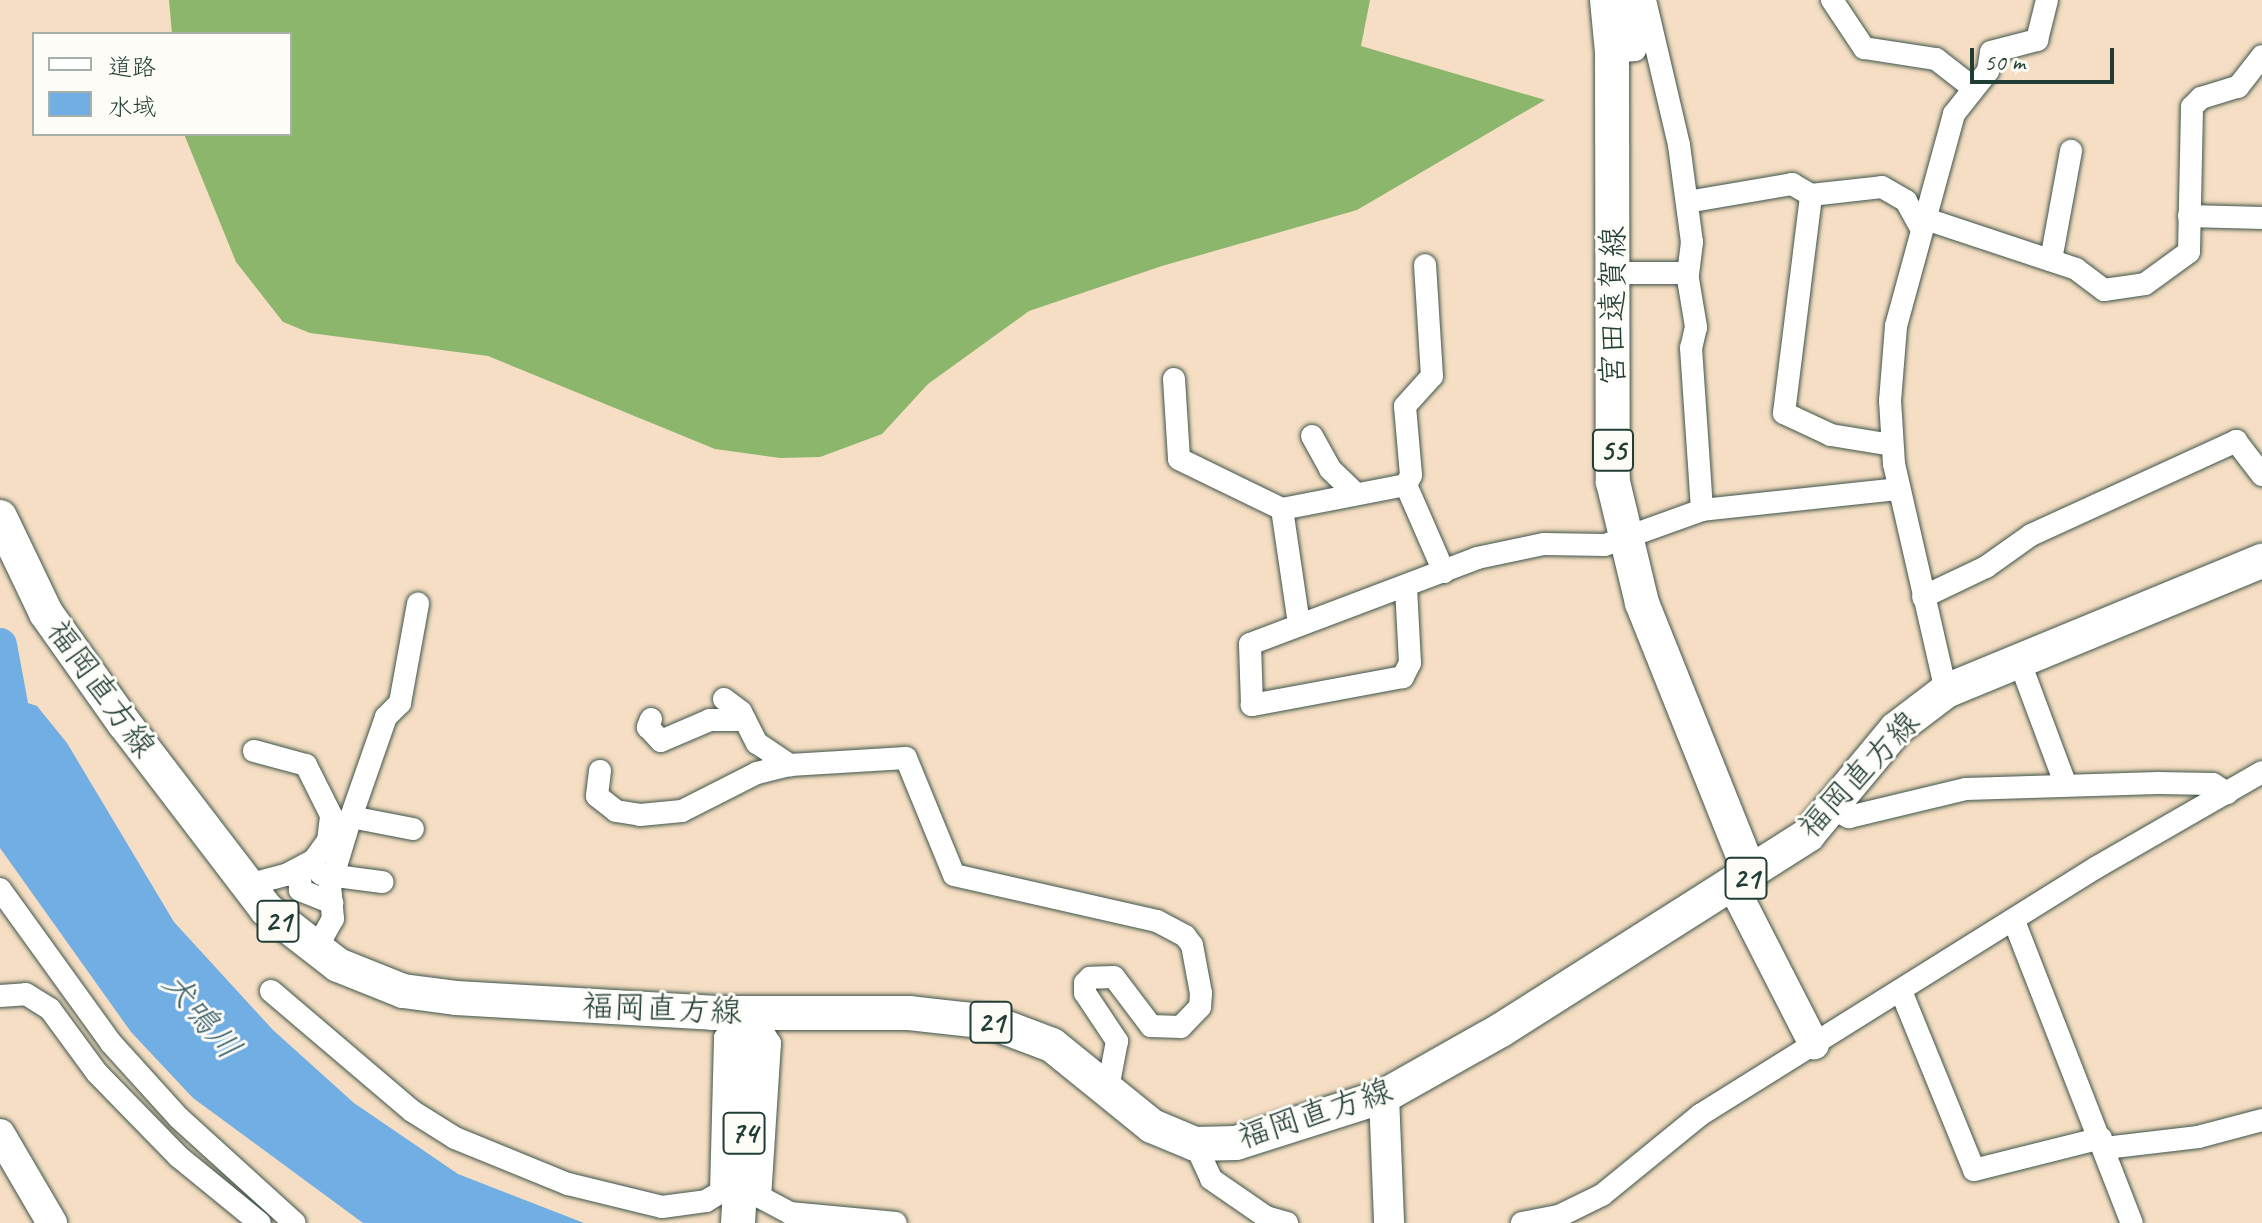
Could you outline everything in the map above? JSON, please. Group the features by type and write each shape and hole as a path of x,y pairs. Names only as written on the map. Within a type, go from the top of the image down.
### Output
{"main road":[{"name":"宮田遠賀線","path":"1607,0 1612,52 1613,482 1623,538 1742,881"},
{"name":"福岡直方線","path":"0,517 61,635 266,909 315,951 366,979 443,996 750,1028 909,1013 991,1022 1052,1045 1152,1126 1195,1144 1236,1143 1384,1096 1742,881 1808,835 1833,809 1896,729 1946,691 2262,561"},
{"name":"74","path":"738,1223 750,1028"}],"street":[{"path":"1612,52 1635,50 1627,0"},
{"path":"1645,0 1664,64 1692,242 1688,277 1696,327 1691,348 1702,510"},
{"path":"1832,0 1864,48 1936,59 1972,87"},
{"path":"1946,691 1898,489 1892,445 1896,326 1954,114 1972,87 1988,71 1991,52 2037,40 2047,0"},
{"path":"1687,202 1792,184 1811,195 1882,187 1906,201 1925,225 2076,269 2104,290 2145,284 2189,252 2192,107 2201,98 2238,87 2262,56"},
{"path":"2051,260 2071,151"},
{"path":"1811,195 1784,413 1831,435 1892,445"},
{"path":"2189,216 2262,218"},
{"path":"1406,485 1411,475 1405,406 1432,376 1425,265"},
{"path":"1613,273 1687,273 1688,277"},
{"path":"1174,379 1179,459 1282,509 1406,485"},
{"path":"1312,436 1330,469 1356,494"},
{"path":"1923,597 1986,567 2031,535 2236,441 2262,475"},
{"path":"1406,485 1444,572"},
{"path":"1406,587 1410,663 1403,677 1252,705 1250,644 1477,558 1544,544 1605,545 1702,510 1898,489"},
{"path":"1282,509 1299,624"},
{"path":"315,951 333,919 332,879 351,817 386,717 400,703 418,604"},
{"path":"2019,660 2066,786"},
{"path":"724,699 745,720 757,743 790,765"},
{"path":"651,719 648,727 661,741 710,720 745,720"},
{"path":"248,885 300,871 323,851 331,815 306,765 254,751"},
{"path":"600,771 597,796 616,811 640,815 682,811 757,773 790,765 906,758 954,875 1157,921 1185,936 1192,945 1201,993 1200,1007 1181,1027 1151,1026 1114,977 1090,978 1085,983 1085,993 1117,1041 1108,1088"},
{"path":"1522,1223 1559,1216 1602,1195 1700,1115 2262,772"},
{"path":"1833,809 1849,817 1966,789 2213,784 2227,793"},
{"path":"351,817 413,829"},
{"path":"300,871 332,879 382,882"},
{"path":"300,871 298,884 306,896 332,903"},
{"path":"1742,881 1814,1044"},
{"path":"0,889 111,1043 179,1118 295,1223"},
{"path":"2014,921 2132,1223"},
{"path":"271,991 391,1095 455,1138 568,1184 662,1207 706,1201 721,1192 725,1038 750,1028 770,1043 760,1197 790,1213 896,1223"},
{"path":"1901,991 1974,1170 2103,1143 2198,1137 2262,1120"},
{"path":"0,996 26,994 50,1009 97,1073 158,1136 260,1223"},
{"path":"1384,1096 1389,1223"},
{"path":"0,1134 52,1223"},
{"path":"1195,1144 1211,1179 1266,1217 1287,1223"}],"green space":[{"path":"169,0 1370,0 1361,46 1545,100 1357,210 1162,266 1029,311 928,384 882,434 820,457 780,458 715,449 488,356 310,333 283,322 236,262 185,136 292,136 292,32 172,32"}],"water":[{"name":"犬鳴川","path":"0,694 37,706 67,743 174,922 273,1030 354,1103 458,1174 584,1223 363,1223 193,1098 131,1032 0,848"}],"waterway":[{"path":"0,645 18,742"}]}
